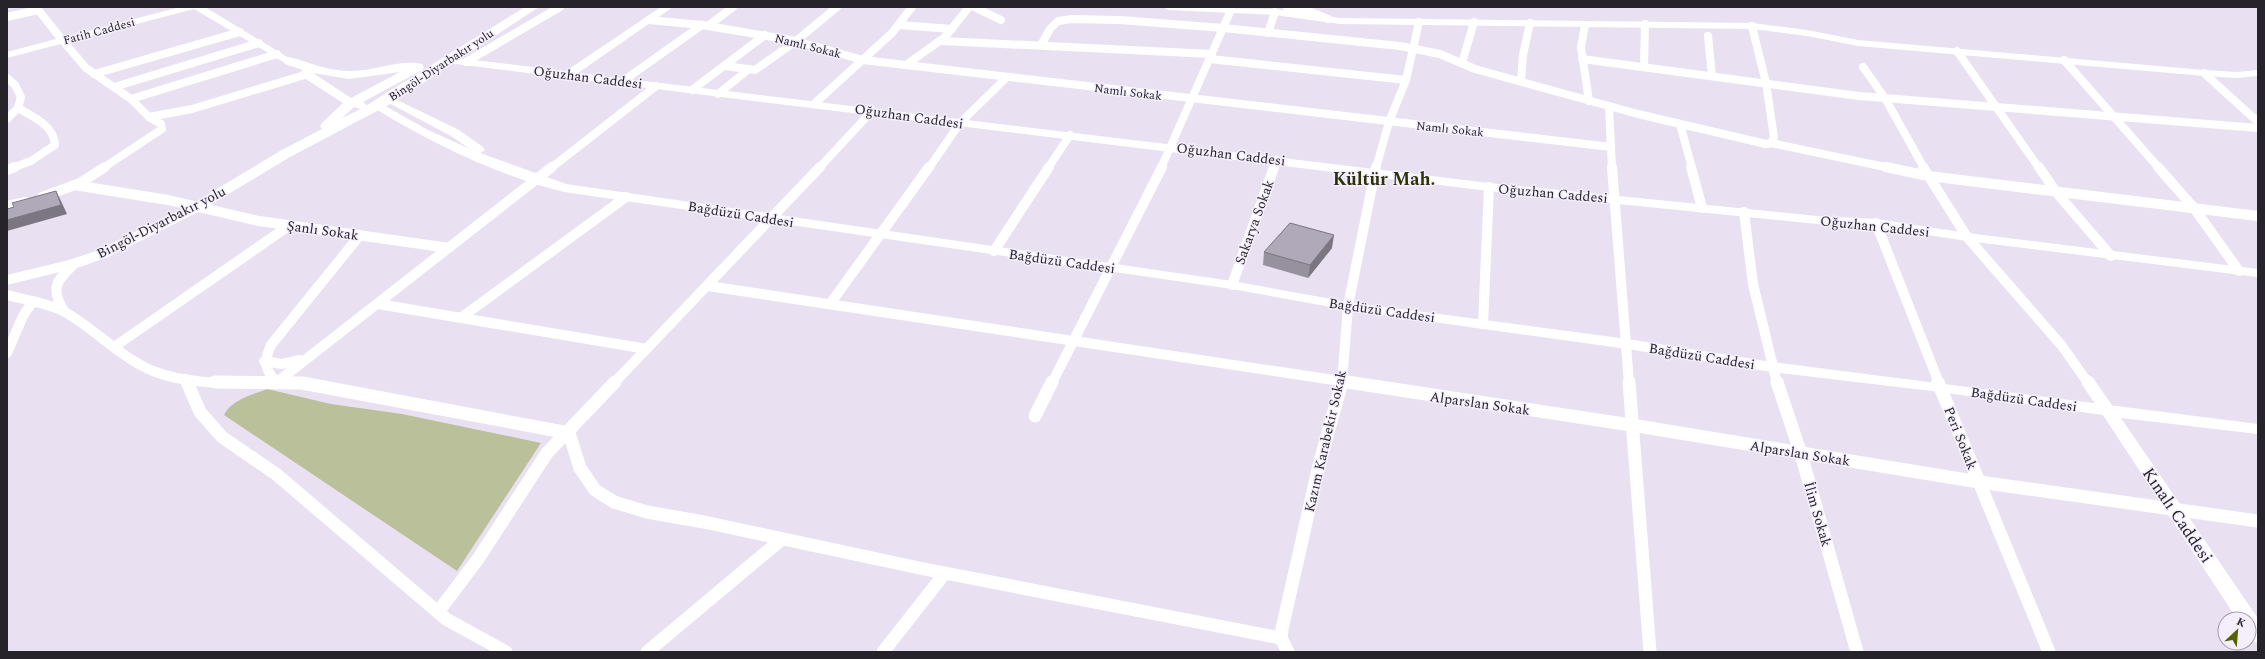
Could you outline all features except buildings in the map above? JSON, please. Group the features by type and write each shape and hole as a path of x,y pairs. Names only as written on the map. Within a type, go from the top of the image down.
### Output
{"main road":[{"name":"Bingöl-Diyarbakır yolu","path":"7,280 74,264 136,238 197,207 285,154 332,122 350,103 434,58 517,7"},
{"name":"Bingöl-Diyarbakır yolu","path":"285,154 384,102 533,7"},
{"path":"289,61 318,72 357,76 412,66 434,58"},
{"path":"289,61 350,103 384,102"},
{"path":"289,61 333,81 402,91"}],"street":[{"name":"Fatih Caddesi","path":"7,55 191,7"},
{"path":"198,7 289,61"},
{"path":"466,62 560,7"},
{"path":"567,75 668,7"},
{"path":"623,81 733,7"},
{"path":"724,66 755,70 796,41 837,7"},
{"path":"814,104 899,25 912,7"},
{"path":"906,65 941,41 969,7"},
{"path":"974,7 1001,20"},
{"path":"1168,7 1226,8 1275,12 1328,19 1419,22 1752,26 1807,33 1858,43 2064,60 2204,74 2237,75 2258,73"},
{"path":"1287,7 1311,12 1328,19"},
{"path":"7,17 37,8 86,68 131,99 149,117 161,124 162,129 158,134 74,185 29,202 7,206"},
{"path":"1035,416 1172,147 1223,28 1226,8"},
{"path":"1268,33 1275,12"},
{"name":"Namlı Sokak","path":"649,20 705,26 765,35 796,41 863,60 1006,78 1611,147"},
{"path":"1041,45 1050,29 1063,20 1120,20 1223,28 1369,44 1412,52 1440,54 1475,69 1609,107 1754,142 1771,143 1928,176 2258,216"},
{"name":"Kazım Karabekir Sokak","path":"1285,647 1319,465 1342,383 1348,306 1375,172 1389,122 1406,80 1419,22"},
{"path":"1462,63 1474,22"},
{"path":"1521,81 1523,55 1530,24"},
{"path":"1585,24 1581,47 1589,101"},
{"path":"1644,67 1645,24"},
{"path":"899,25 952,29"},
{"path":"1752,26 1766,83 1774,137 1771,143"},
{"path":"94,74 240,32"},
{"path":"692,90 765,35"},
{"path":"1708,36 1712,76"},
{"path":"941,41 1041,45 1211,56 1406,80"},
{"path":"114,87 259,44"},
{"path":"1957,51 1998,107 2056,192 2111,256"},
{"path":"131,99 277,54"},
{"path":"1582,59 1884,98 2258,128"},
{"name":"Oğuzhan Caddesi","path":"448,60 718,94 1172,147 1489,187 1876,224 2111,256 2258,273"},
{"path":"2064,60 2194,208 2240,271"},
{"path":"1863,67 1884,98 1928,176 1967,237 2062,346 2108,412"},
{"path":"718,94 749,69"},
{"path":"149,117 192,109 308,74"},
{"path":"2204,74 2258,122"},
{"path":"7,78 15,85 21,98 18,108 7,119"},
{"path":"830,304 882,235 960,123 1006,78"},
{"path":"277,382 538,180 656,86"},
{"name":"Bağdüzü Caddesi","path":"384,102 406,124 509,171 564,188 1232,285 1348,306 1627,344 1772,368 1940,387 2108,412 2258,429"},
{"path":"1609,107 1613,198 1627,344 1631,425 1650,652"},
{"path":"7,170 31,161 55,145 56,140 51,129 18,108"},
{"path":"438,612 478,559 547,454 569,433 647,349 773,218 872,111"},
{"path":"1680,124 1702,208"},
{"path":"994,251 1070,135"},
{"name":"Sakarya Sokak","path":"1232,285 1277,160"},
{"name":"Şanlı Sokak","path":"74,185 290,225 449,248"},
{"path":"1483,324 1489,187"},
{"path":"462,317 626,197"},
{"name":"İlim Sokak","path":"1744,212 1753,284 1772,368 1801,454 1857,652"},
{"name":"Peri Sokak","path":"1876,224 1940,387 2049,652"},
{"path":"114,347 290,225"},
{"path":"277,382 266,373 264,361 271,345 360,235"},
{"path":"64,311 55,298 54,288 61,276 74,264"},
{"name":"Alparslan Sokak","path":"708,286 1074,340 1342,383 1631,425 1979,482 2174,508 2258,521"},
{"path":"7,295 33,301 64,311 129,358 154,371 186,379 222,383 277,382 330,388 569,433"},
{"path":"7,352 23,316 33,301"},
{"path":"378,304 647,349"},
{"path":"264,361 275,365 289,364 310,356"},
{"path":"186,379 200,412 222,437 276,474 446,619 506,652"},
{"name":"Kınalı Caddesi","path":"2108,412 2242,611"},
{"path":"569,433 580,468 595,490 614,502 647,512 782,538 1285,647"},
{"path":"647,652 782,538"},
{"path":"883,652 945,573"}],"green space":[{"path":"267,389 331,404 402,414 541,443 457,571 224,415 232,405"}],"district":[{"name":"Kültür Mah.","path":"1384,179"}]}
